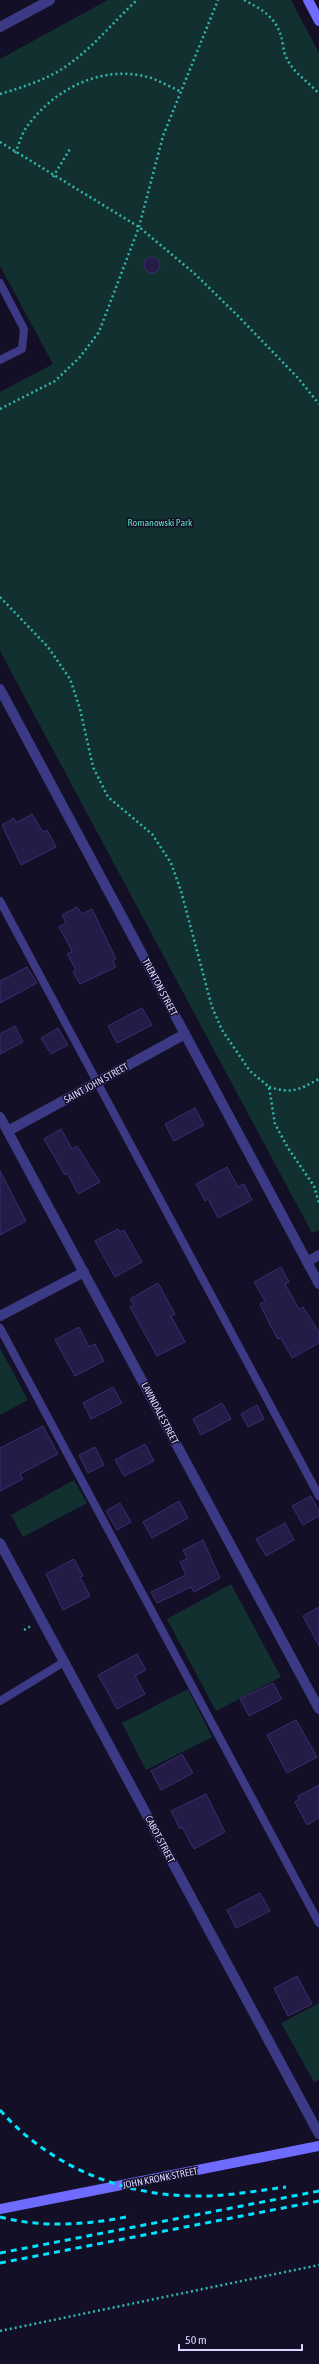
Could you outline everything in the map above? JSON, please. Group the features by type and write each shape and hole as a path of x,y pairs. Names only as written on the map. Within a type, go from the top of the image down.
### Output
{"street":[{"path":"0,27 50,0"},
{"path":"308,0 319,21"},
{"name":"TRENTON STREET","path":"0,690 319,1284"},
{"name":"SAINT JOHN STREET","path":"8,1131 185,1034"},
{"name":"LAWNDALE STREET","path":"0,1117 319,1709"},
{"path":"307,1262 319,1255"},
{"path":"0,1316 84,1272"},
{"name":"CABOT STREET","path":"0,1543 319,2134"},
{"name":"JOHN KRONK STREET","path":"0,2209 319,2146"}],"lane":[{"path":"0,283 24,328 22,349 0,360"},
{"path":"0,901 319,1496"},
{"path":"0,1328 319,1923"},
{"path":"0,1702 64,1662"}],"path":[{"path":"0,94 37,82 58,72 77,58 137,0"},
{"path":"0,409 55,381 80,357 99,332 139,227 163,136 218,0"},
{"path":"244,0 264,10 274,20 286,56 295,72 310,83 319,94"},
{"path":"15,153 26,129 43,107 64,91 84,80 111,74 135,75 153,79 182,92"},
{"path":"0,142 15,153 139,227 195,274 240,318 298,378 319,404"},
{"path":"53,176 70,149"},
{"path":"0,597 48,647 70,679 80,709 93,767 108,797 152,834 172,864 181,891 212,1007 222,1030 250,1071 269,1087 284,1091 296,1091 319,1078"},
{"path":"269,1087 275,1124 288,1148 314,1186 319,1203"},
{"path":"0,2331 319,2265"}],"green space":[{"name":"Romanowski Park","path":"108,0 291,0 319,53 319,1230 312,1233 0,651 0,392 53,364 0,266 0,59"},
{"path":"0,1348 28,1400 0,1415"},
{"path":"74,1480 87,1503 23,1537 11,1515"},
{"path":"231,1584 281,1677 216,1711 167,1619"},
{"path":"188,1689 212,1737 146,1770 122,1723"},
{"path":"319,2003 319,2080 314,2082 281,2023"}],"building":[{"path":"152,257 158,259 160,265 158,271 152,273 146,271 144,265 146,259"},
{"path":"32,814 43,832 47,830 56,847 21,865 2,825 14,818 16,823"},
{"path":"77,907 82,914 92,909 116,959 113,961 116,967 80,984 73,972 76,970 67,954 72,952 59,927 66,923 62,915"},
{"path":"27,967 37,983 0,1003 0,981"},
{"path":"142,1008 152,1025 117,1043 108,1026"},
{"path":"15,1026 23,1042 0,1054 0,1034"},
{"path":"58,1028 68,1045 51,1054 41,1038"},
{"path":"195,1108 204,1125 174,1141 165,1124"},
{"path":"61,1129 72,1149 77,1146 100,1182 78,1194 67,1173 65,1175 44,1139"},
{"path":"227,1167 238,1187 244,1184 252,1200 218,1218 208,1199 205,1201 196,1184"},
{"path":"0,1171 26,1221 0,1235"},
{"path":"118,1229 120,1232 124,1230 142,1262 115,1277 95,1241"},
{"path":"281,1267 289,1282 285,1284 299,1309 303,1307 319,1332 319,1343 292,1358 281,1338 278,1339 270,1325 260,1304 265,1301 254,1282"},
{"path":"158,1283 175,1314 171,1316 185,1342 157,1356 130,1307 134,1305 130,1299"},
{"path":"79,1327 89,1347 95,1344 104,1361 75,1376 55,1340"},
{"path":"113,1387 122,1403 91,1419 83,1403"},
{"path":"222,1403 231,1419 201,1435 193,1419"},
{"path":"257,1405 264,1419 248,1427 241,1414"},
{"path":"43,1426 58,1454 20,1474 23,1479 0,1491 0,1448"},
{"path":"145,1444 154,1461 124,1476 115,1460"},
{"path":"95,1447 104,1465 88,1473 79,1455"},
{"path":"311,1496 319,1511 319,1516 303,1525 292,1506"},
{"path":"179,1501 188,1518 152,1538 143,1522"},
{"path":"120,1503 131,1522 117,1530 106,1511"},
{"path":"285,1523 294,1540 266,1556 256,1539"},
{"path":"203,1540 220,1578 194,1592 191,1587 157,1603 151,1592 186,1575 180,1562 187,1559 183,1550"},
{"path":"74,1559 83,1576 80,1577 90,1596 63,1610 46,1574"},
{"path":"319,1607 319,1646 303,1616"},
{"path":"137,1654 146,1670 135,1676 145,1694 117,1709 98,1675"},
{"path":"273,1683 282,1699 249,1716 240,1699"},
{"path":"296,1720 317,1757 287,1773 267,1735"},
{"path":"182,1754 193,1773 161,1790 151,1771"},
{"path":"319,1785 319,1818 307,1825 295,1802 299,1799 298,1796"},
{"path":"206,1794 225,1832 194,1849 182,1827 180,1829 171,1811"},
{"path":"260,1893 270,1911 236,1928 227,1910"},
{"path":"297,1976 312,2004 288,2016 274,1988"}],"railway":[{"path":"0,2110 19,2129 40,2146 63,2161 112,2183 138,2190 192,2196 227,2195 286,2187"},
{"path":"0,2253 319,2191"},
{"path":"0,2263 319,2201"},
{"path":"0,2217 32,2223 65,2224 98,2222 131,2216"}]}
